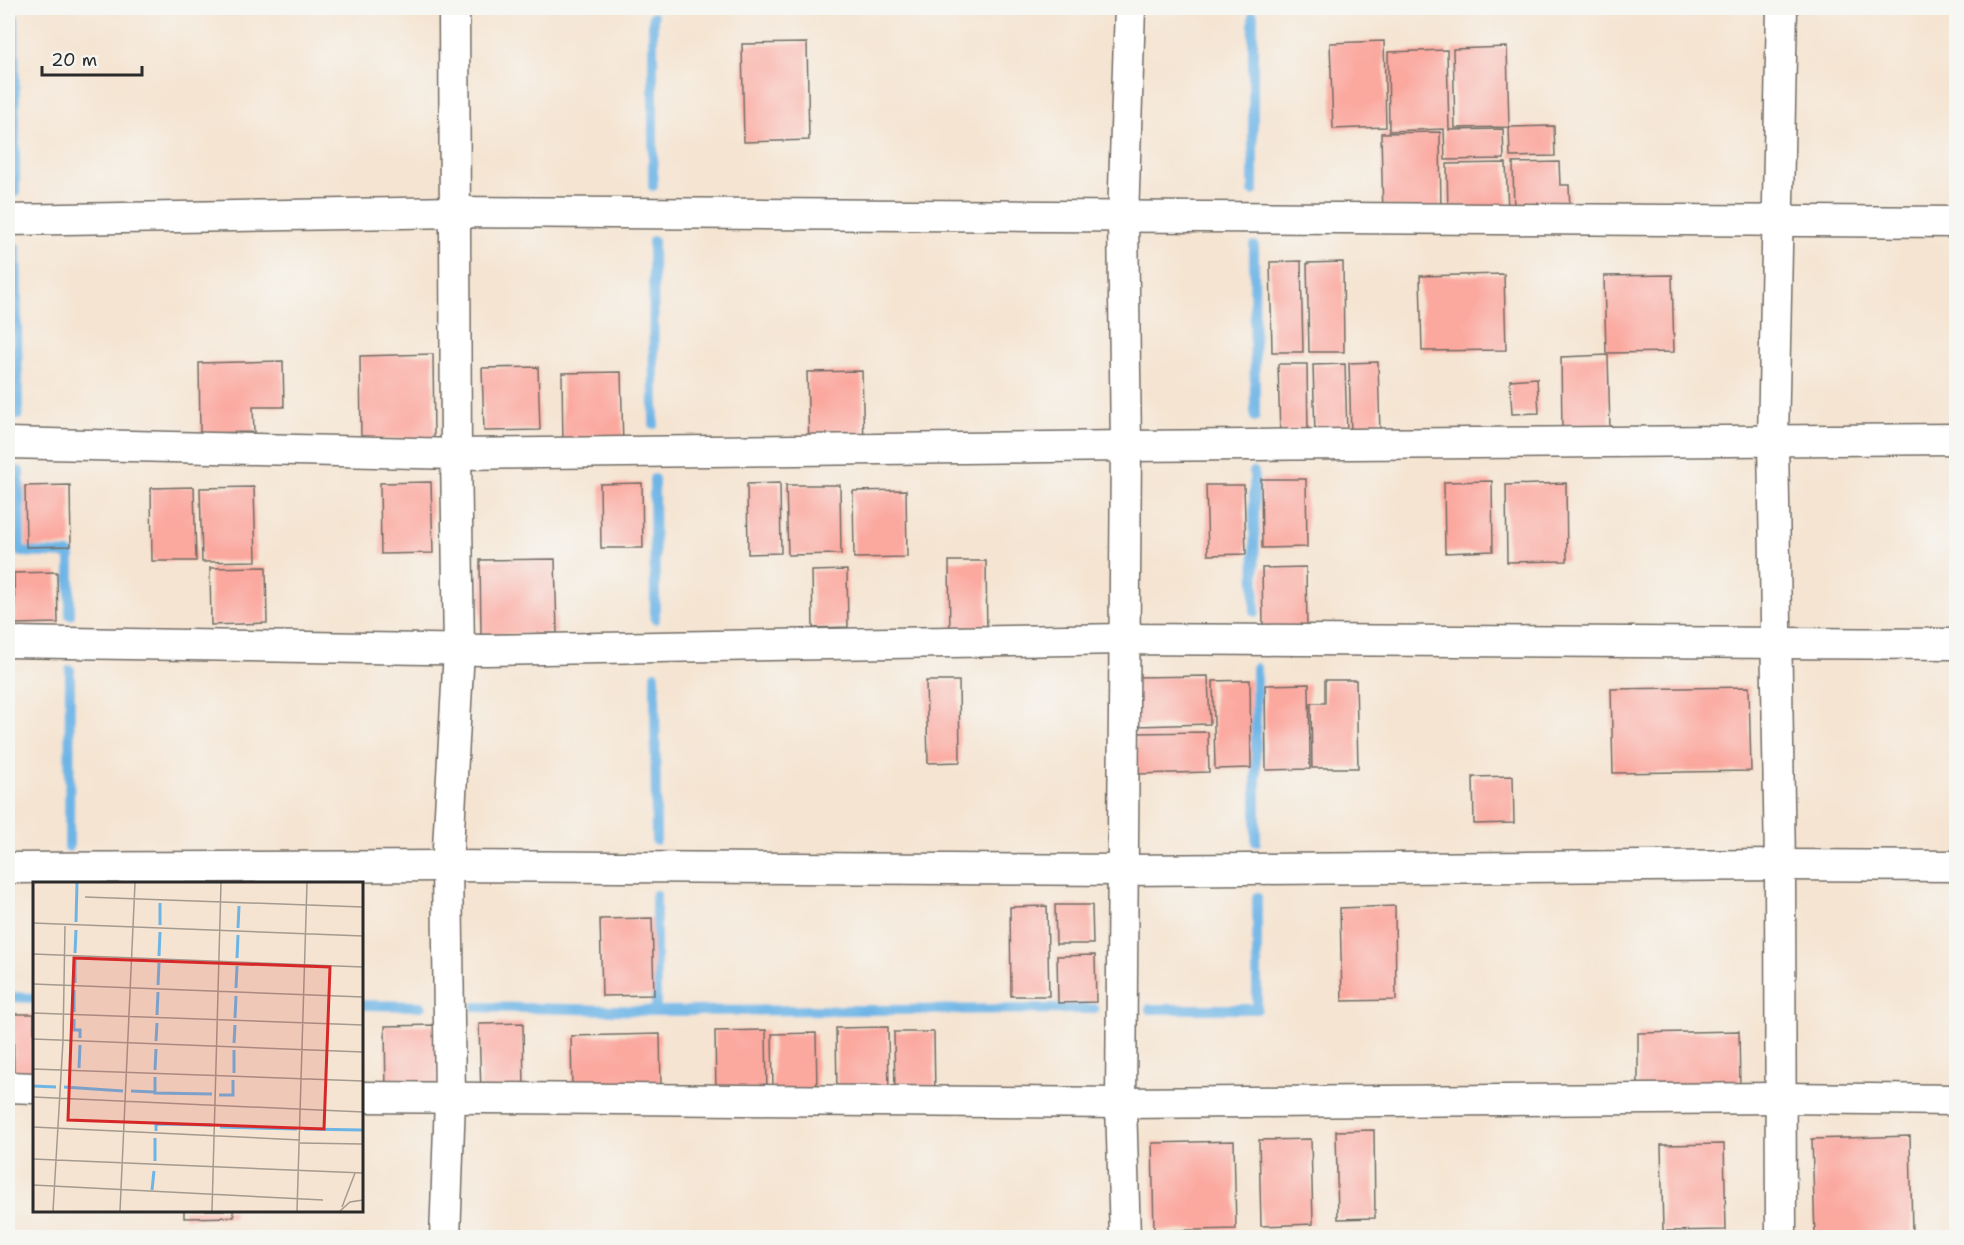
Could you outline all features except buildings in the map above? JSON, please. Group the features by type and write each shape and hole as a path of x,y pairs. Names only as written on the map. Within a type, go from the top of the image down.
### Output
{"street":[{"path":"445,1238 450,1099 447,866 459,650 454,8"},
{"path":"1125,1238 1121,1103 1126,446 1123,218 1130,8"},
{"path":"1781,1238 1778,643 1773,440 1782,8"},
{"path":"8,220 456,212 1956,222"},
{"path":"8,443 456,454 1956,439"},
{"path":"8,642 459,650 1124,639 1956,644"},
{"path":"8,868 447,866 1123,870 1956,866"},
{"path":"8,1087 33,1088"},
{"path":"363,1097 1121,1103 1780,1098 1956,1100"}],"waterway":[{"path":"1253,16 1253,191"},
{"path":"653,17 653,186"},
{"path":"14,19 15,192"},
{"path":"653,241 654,424"},
{"path":"1254,246 1255,417"},
{"path":"16,248 18,415"},
{"path":"19,471 20,552 70,554 70,615"},
{"path":"1254,472 1255,612"},
{"path":"654,479 655,619"},
{"path":"1256,668 1256,842"},
{"path":"69,847 70,670"},
{"path":"655,675 656,840"},
{"path":"656,895 656,1011 1094,1009"},
{"path":"1150,1009 1257,1009 1257,897"},
{"path":"8,997 33,998"},
{"path":"363,1005 421,1006"},
{"path":"476,1007 656,1011"}]}
